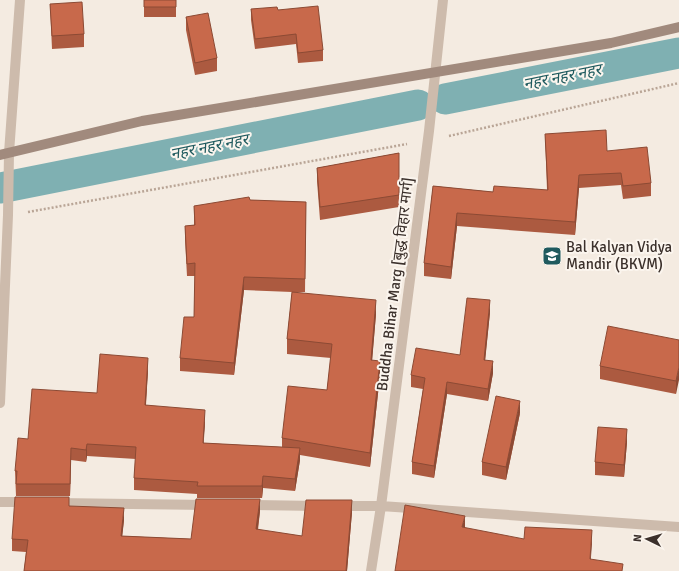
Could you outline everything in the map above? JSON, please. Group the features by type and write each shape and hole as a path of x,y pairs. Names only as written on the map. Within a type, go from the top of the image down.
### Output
{"street":[{"path":"0,403 8,215 8,165 4,154 20,0"},
{"name":"Buddha Bihar Marg [बुद्ध विहार मार्ग]","path":"371,571 381,506 429,136 443,0"},
{"path":"4,154 142,121 612,43 679,27"},
{"path":"0,502 215,505"},
{"path":"239,505 381,506 679,527"}],"path":[{"path":"8,215 429,136 679,83"}],"building":[{"path":"144,0 176,0 176,7 144,7"},
{"path":"82,2 84,34 52,36 50,4"},
{"path":"318,6 323,50 298,53 296,34 255,39 251,9 277,7 278,10"},
{"path":"208,13 217,58 195,63 186,17"},
{"path":"606,130 607,151 647,147 651,183 623,186 621,173 579,175 575,222 457,213 451,267 424,263 433,186 493,192 494,186 548,190 545,134"},
{"path":"399,153 399,195 320,207 317,168"},
{"path":"249,197 250,200 306,202 305,279 244,277 234,363 180,358 184,317 194,317 195,263 187,264 185,226 195,225 194,206"},
{"path":"292,292 376,300 371,360 380,361 370,453 282,438 288,386 327,390 332,344 287,339"},
{"path":"467,298 490,300 484,360 493,361 488,389 447,382 434,466 412,462 425,378 411,375 416,348 460,355"},
{"path":"608,326 679,340 679,367 676,381 600,366"},
{"path":"100,354 148,358 145,405 205,410 203,443 300,448 295,479 263,476 262,486 197,486 198,482 134,478 136,447 87,444 86,450 71,448 70,484 16,484 17,471 15,471 18,438 28,439 32,389 97,393"},
{"path":"496,396 520,401 506,467 482,462"},
{"path":"598,427 627,429 624,465 595,462"},
{"path":"15,497 69,497 69,506 124,508 121,536 191,539 196,499 260,499 256,529 302,536 306,500 352,500 346,571 24,571 28,540 12,539"},
{"path":"405,505 465,516 462,527 524,539 525,527 592,530 590,559 623,564 622,571 395,571"}],"waterway":[{"name":"नहर नहर नहर","path":"445,99 679,53"},
{"name":"नहर नहर नहर","path":"0,188 418,105"}],"place":[{"name":"Bal Kalyan Vidya Mandir (BKVM)","path":"552,256"}]}
